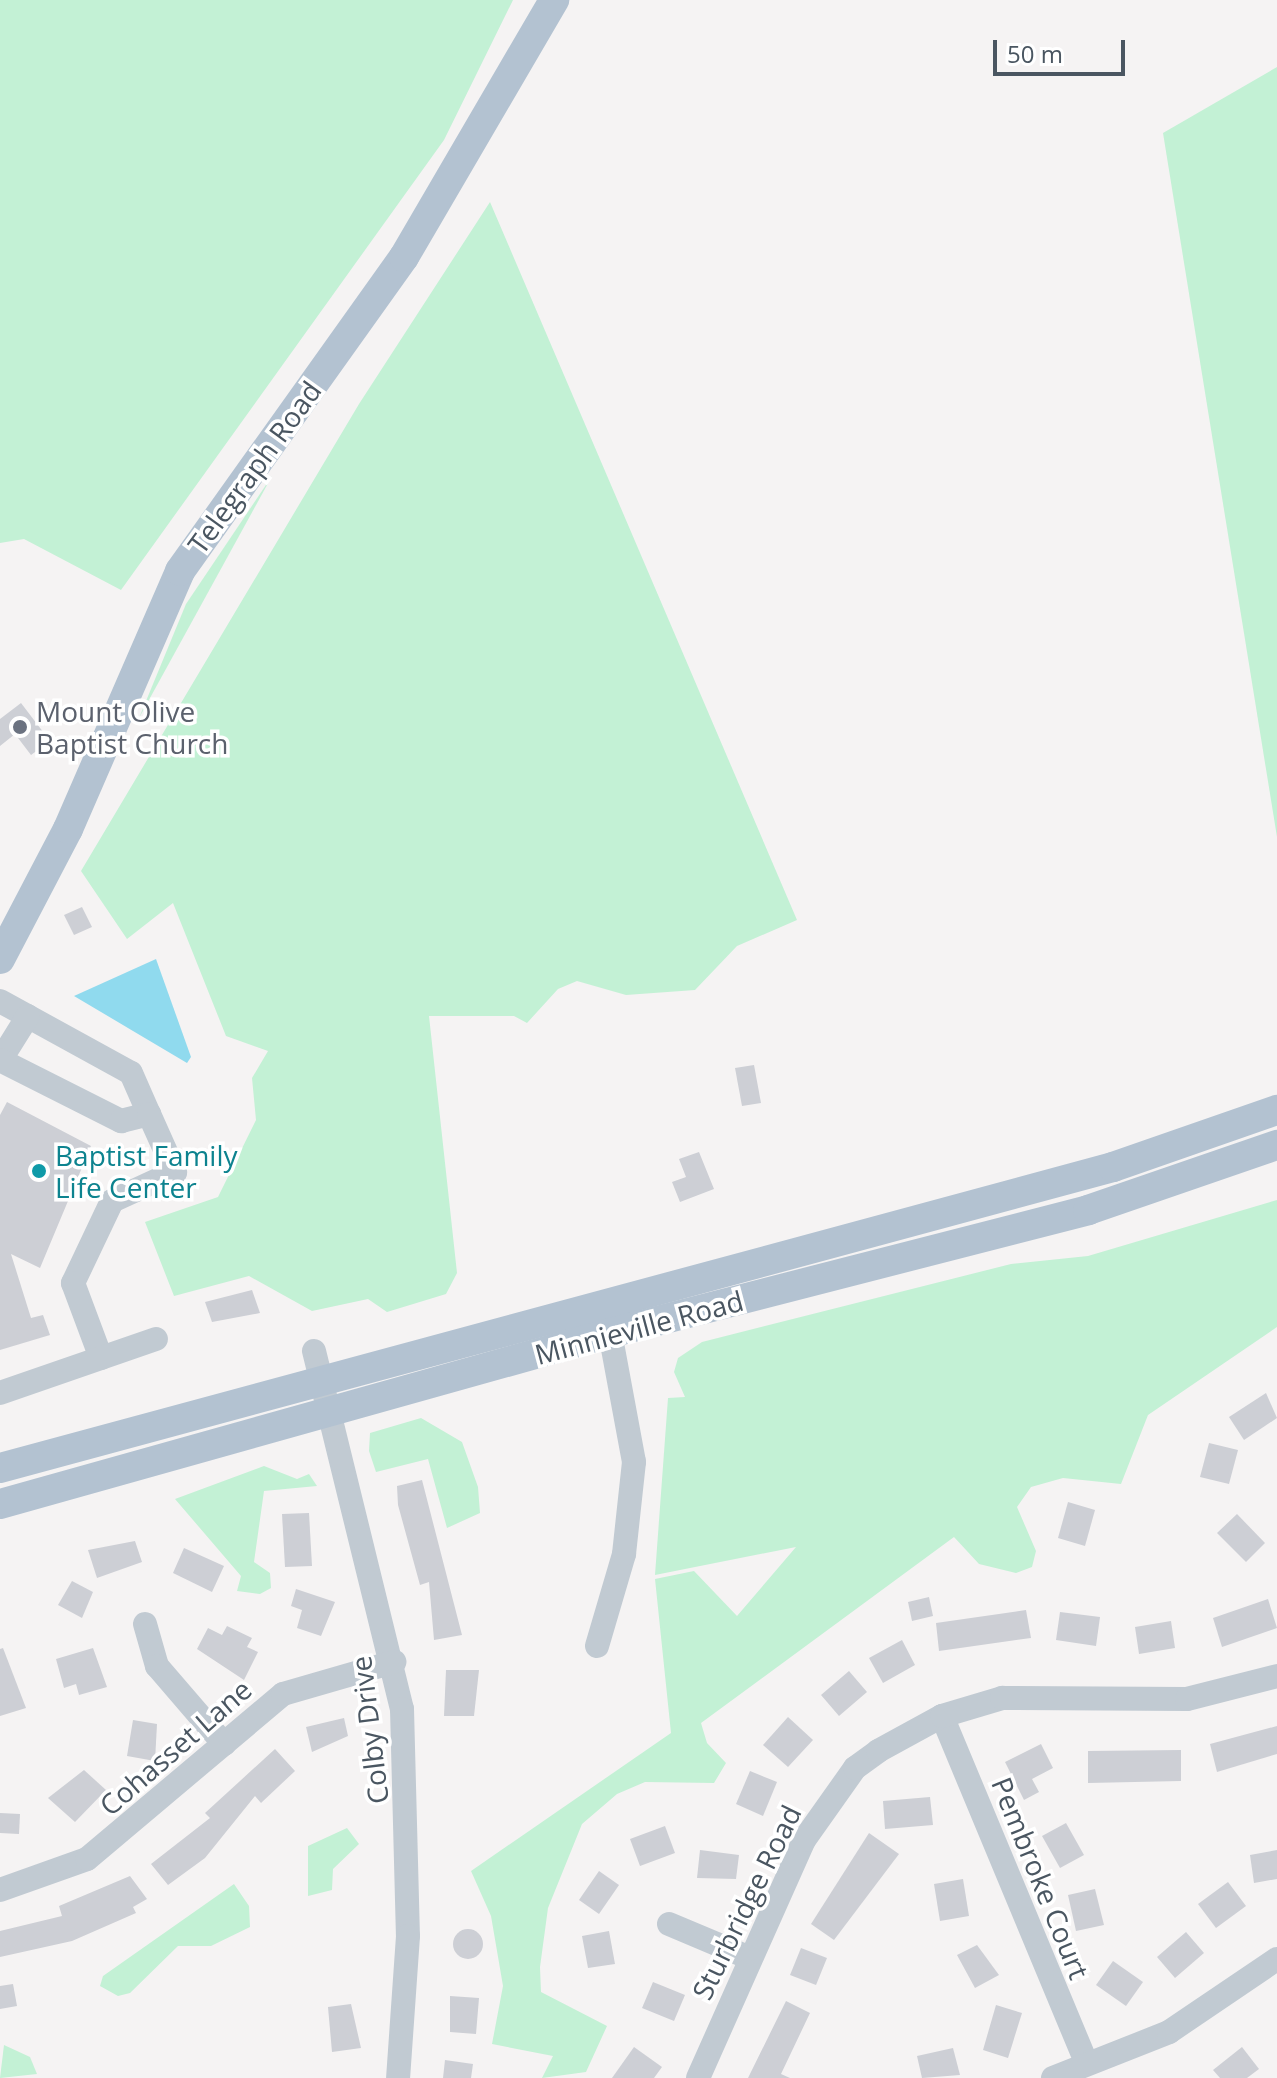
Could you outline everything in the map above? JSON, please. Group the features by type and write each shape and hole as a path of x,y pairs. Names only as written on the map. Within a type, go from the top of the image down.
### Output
{"main road":[{"name":"Telegraph Road","path":"0,959 68,829 180,571 404,257 554,0"},
{"name":"Minnieville Road","path":"0,1504 327,1397 1113,1167 1277,1110"},
{"name":"Minnieville Road","path":"0,1468 610,1333 1088,1210 1277,1145"}],"street":[{"path":"0,1001 131,1073 175,1172 112,1201 73,1283 101,1358"},
{"path":"28,1016 2,1058 121,1121 149,1114"},
{"path":"597,1646 624,1554 634,1462 610,1333"},
{"path":"0,1393 156,1339"},
{"name":"Colby Drive","path":"314,1351 394,1662 409,1810 398,2078"},
{"path":"145,1624 157,1666 224,1744"},
{"name":"Cohasset Lane","path":"0,1890 87,1859 295,1688 394,1662"},
{"name":"Sturbridge Road","path":"698,2078 804,1840 846,1780 878,1751 942,1716 1044,1693 1187,1699 1277,1676"},
{"name":"Pembroke Court","path":"942,1716 1086,2062"},
{"path":"669,1924 750,1958"},
{"path":"1053,2078 1086,2062 1169,2032 1277,1959"}],"green space":[{"path":"0,0 513,0 444,140 121,590 24,539 0,543"},
{"path":"1277,67 1277,837 1163,133"},
{"path":"490,202 797,920 737,946 695,990 626,995 577,981 558,989 527,1023 514,1016 429,1016 457,1273 446,1294 387,1312 368,1299 312,1311 249,1276 174,1296 145,1222 218,1197 256,1120 252,1078 268,1051 226,1036 173,903 127,939 81,871 359,404"},
{"path":"272,476 139,718 186,604"},
{"path":"1277,1200 1277,1327 1148,1415 1121,1484 1063,1478 1031,1487 1017,1507 1036,1551 1032,1567 1016,1573 979,1564 954,1537 701,1723 707,1743 726,1763 714,1783 645,1782 617,1794 582,1824 548,1908 540,1967 541,1992 607,2026 586,2072 542,2078 553,2056 492,2044 503,1986 491,1916 471,1871 671,1733 655,1579 694,1571 737,1616 796,1547 655,1575 668,1398 685,1397 674,1372 678,1358 702,1342 1011,1264 1088,1256"},
{"path":"421,1418 462,1442 478,1487 480,1513 447,1528 428,1459 376,1472 369,1451 370,1433"},
{"path":"264,1466 297,1479 309,1474 317,1486 264,1491 254,1562 270,1573 271,1588 260,1594 237,1591 241,1576 175,1499"},
{"path":"347,1828 359,1844 333,1869 332,1890 308,1896 308,1846"},
{"path":"234,1884 249,1906 250,1927 211,1946 178,1946 130,1993 118,1996 100,1986 103,1976"},
{"path":"4,2045 30,2057 37,2074 0,2078"}],"water":[{"path":"156,959 191,1057 187,1063 74,996"}],"building":[{"name":"Mount Olive Baptist Church","path":"21,703 50,741 31,755 15,734 0,746 0,719"},
{"path":"82,907 92,927 74,935 64,915"},
{"path":"754,1065 761,1103 742,1106 735,1068"},
{"name":"Baptist Family Life Center","path":"7,1102 91,1146 40,1268 11,1254 31,1318 43,1315 50,1335 0,1350 0,1115"},
{"path":"699,1152 714,1189 680,1202 672,1182 686,1177 679,1159"},
{"path":"252,1290 260,1313 212,1322 205,1302"},
{"path":"1266,1393 1277,1418 1244,1440 1229,1417"},
{"path":"1209,1443 1238,1450 1229,1484 1200,1477"},
{"path":"422,1480 462,1635 434,1640 429,1582 420,1585 398,1505 397,1486"},
{"path":"1068,1502 1095,1510 1085,1546 1058,1538"},
{"path":"309,1513 312,1566 285,1567 282,1514"},
{"path":"1237,1514 1265,1543 1246,1562 1217,1533"},
{"path":"135,1541 142,1562 97,1578 88,1550"},
{"path":"184,1548 224,1566 212,1592 173,1573"},
{"path":"72,1581 93,1592 82,1618 58,1605"},
{"path":"296,1589 335,1602 321,1636 297,1628 302,1610 291,1606"},
{"path":"929,1597 933,1616 912,1621 908,1602"},
{"path":"1268,1599 1277,1628 1222,1647 1213,1618"},
{"path":"1026,1610 1031,1638 939,1651 936,1623"},
{"path":"1060,1612 1100,1617 1096,1646 1056,1640"},
{"path":"1171,1621 1175,1648 1139,1654 1135,1627"},
{"path":"227,1626 252,1638 247,1647 258,1652 244,1680 197,1649 208,1628 222,1635"},
{"path":"902,1640 915,1665 883,1683 869,1658"},
{"path":"3,1648 26,1708 0,1716 0,1649"},
{"path":"93,1648 107,1687 79,1695 76,1684 64,1688 56,1659"},
{"path":"446,1670 479,1670 474,1716 444,1716"},
{"path":"849,1671 867,1692 839,1716 821,1695"},
{"path":"788,1717 813,1740 788,1767 763,1745"},
{"path":"344,1718 348,1736 312,1752 306,1727"},
{"path":"133,1720 157,1724 155,1761 127,1756"},
{"path":"1277,1726 1277,1754 1217,1772 1210,1744"},
{"path":"1041,1744 1053,1768 1032,1779 1039,1792 1024,1800 1005,1762"},
{"path":"275,1749 295,1771 261,1803 255,1796 205,1858 168,1885 151,1864 210,1818 205,1813"},
{"path":"1181,1750 1181,1781 1088,1783 1088,1751"},
{"path":"84,1770 106,1790 75,1822 48,1798"},
{"path":"750,1771 777,1782 763,1816 736,1804"},
{"path":"930,1797 933,1825 885,1829 883,1801"},
{"path":"0,1813 20,1814 19,1834 0,1833"},
{"path":"1066,1823 1084,1855 1060,1868 1042,1836"},
{"path":"665,1826 675,1853 640,1866 630,1839"},
{"path":"869,1833 899,1854 834,1940 811,1924"},
{"path":"700,1850 739,1855 736,1879 697,1878"},
{"path":"1277,1850 1277,1879 1254,1883 1250,1855"},
{"path":"599,1871 619,1885 599,1914 579,1900"},
{"path":"130,1876 147,1899 133,1907 136,1913 72,1941 0,1957 0,1931 62,1916 59,1906"},
{"path":"963,1879 969,1916 940,1921 934,1884"},
{"path":"1228,1882 1246,1906 1216,1928 1198,1904"},
{"path":"1095,1889 1104,1925 1076,1931 1068,1895"},
{"path":"468,1929 479,1933 483,1944 479,1955 468,1959 457,1955 453,1944 457,1933"},
{"path":"609,1931 615,1964 588,1968 582,1936"},
{"path":"1186,1932 1204,1953 1175,1978 1157,1957"},
{"path":"977,1945 999,1975 975,1988 957,1955"},
{"path":"801,1948 827,1958 816,1985 790,1975"},
{"path":"1113,1961 1143,1982 1126,2006 1096,1985"},
{"path":"653,1982 685,1995 674,2021 642,2008"},
{"path":"13,1984 17,2006 0,2009 0,1986"},
{"path":"450,1996 479,1998 476,2034 450,2032"},
{"path":"786,2001 810,2013 781,2074 790,2078 748,2078"},
{"path":"351,2004 361,2048 332,2052 328,2007"},
{"path":"996,2005 1022,2013 1008,2058 983,2050"},
{"path":"634,2047 662,2067 654,2078 612,2078"},
{"path":"1242,2047 1259,2069 1247,2078 1220,2078 1213,2070"},
{"path":"953,2048 960,2075 922,2078 917,2056"},
{"path":"445,2060 473,2064 471,2078 443,2078"}],"place":[{"name":"Mount Olive Baptist Church","path":"20,727"},
{"name":"Baptist Family Life Center","path":"39,1171"}]}
